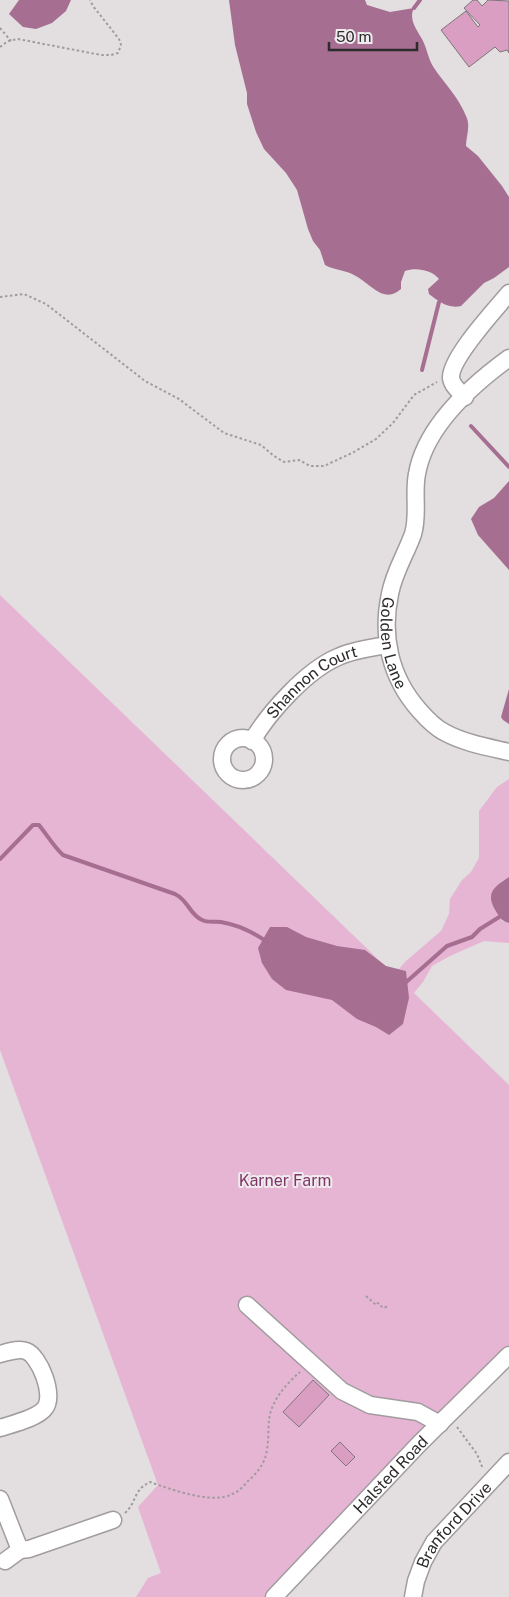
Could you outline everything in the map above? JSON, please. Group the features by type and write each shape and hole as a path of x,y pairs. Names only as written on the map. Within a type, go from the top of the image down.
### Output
{"street":[{"path":"464,397 454,386 452,368 460,354 509,293"},
{"name":"Golden Lane","path":"509,358 490,372 464,397 433,432 417,471 413,535 398,566 386,613 387,645 395,673 411,701 442,731 454,737 509,752"},
{"name":"Shannon Court","path":"252,741 263,723 317,669 348,653 387,645"},
{"path":"247,1305 342,1392 370,1406 418,1412 444,1420"},
{"path":"0,1354 24,1350 32,1354 41,1368 48,1398 48,1403 44,1410 0,1428"},
{"name":"Halsted Road","path":"274,1597 509,1355"},
{"name":"Branford Drive","path":"414,1597 416,1581 423,1562 434,1542 509,1462"},
{"path":"0,1499 4,1519 20,1550"},
{"path":"5,1561 20,1550 29,1549 113,1520"}],"path":[{"path":"0,47 11,41 18,40 101,55 118,53 121,45 119,39 90,0"},
{"path":"0,28 11,41"},
{"path":"0,298 24,294 46,304 145,381 179,400 224,434 261,445 284,462 299,460 310,466 324,466 354,452 376,439 393,423 414,395 443,379 452,378"},
{"path":"366,1296 373,1304 376,1305 378,1303 383,1308 389,1306"},
{"path":"113,1520 129,1510 140,1487 150,1482 186,1493 212,1497 232,1495 255,1475 265,1457 269,1418 273,1406 290,1381 311,1362"},
{"path":"444,1420 466,1438 484,1469"}],"green space":[{"name":"Karner Farm","path":"0,595 407,987 406,971 399,969 441,931 449,914 450,899 462,880 471,872 479,858 479,811 497,787 509,779 509,877 500,883 502,921 509,923 509,943 484,941 450,956 432,966 414,993 509,1085 509,1355 275,1597 136,1597 148,1578 161,1573 138,1507 158,1485 0,1050"}],"shaded area":[{"path":"19,0 71,0 66,11 52,23 36,29 23,27 9,14"},
{"path":"229,0 365,0 367,5 390,12 414,8 412,12 413,20 424,42 432,65 463,109 468,127 466,146 478,156 509,197 509,267 484,283 461,306 456,307 443,304 429,294 428,289 439,279 428,271 414,269 405,271 401,282 401,289 389,295 377,291 351,273 325,265 320,250 313,241 308,229 297,190 286,173 264,149 256,132 247,104 247,93 235,45"},
{"path":"509,481 509,570 478,535 471,519 479,507 494,498"},
{"path":"509,689 509,724 501,717"},
{"path":"509,877 509,923 503,921 498,915 491,901 491,896 495,888"},
{"path":"270,927 287,927 306,937 337,946 365,950 386,966 406,971 409,998 403,1024 389,1035 357,1019 332,1000 286,990 272,979 262,963 258,948"}],"building":[{"path":"473,0 477,0 482,6 488,0 509,1 509,53 507,50 500,52 495,47 469,67 441,30 466,11 478,27 480,25 464,8"},
{"path":"313,1380 329,1395 299,1427 283,1412"},
{"path":"340,1442 355,1457 346,1466 331,1451"}],"waterway":[{"path":"414,8 420,0"},
{"path":"422,370 439,302"},
{"path":"471,426 509,467"},
{"path":"0,859 33,825 39,825 63,855 175,894 202,920 240,927 267,942"},
{"path":"404,984 447,946 472,937 480,929 509,911"}]}
